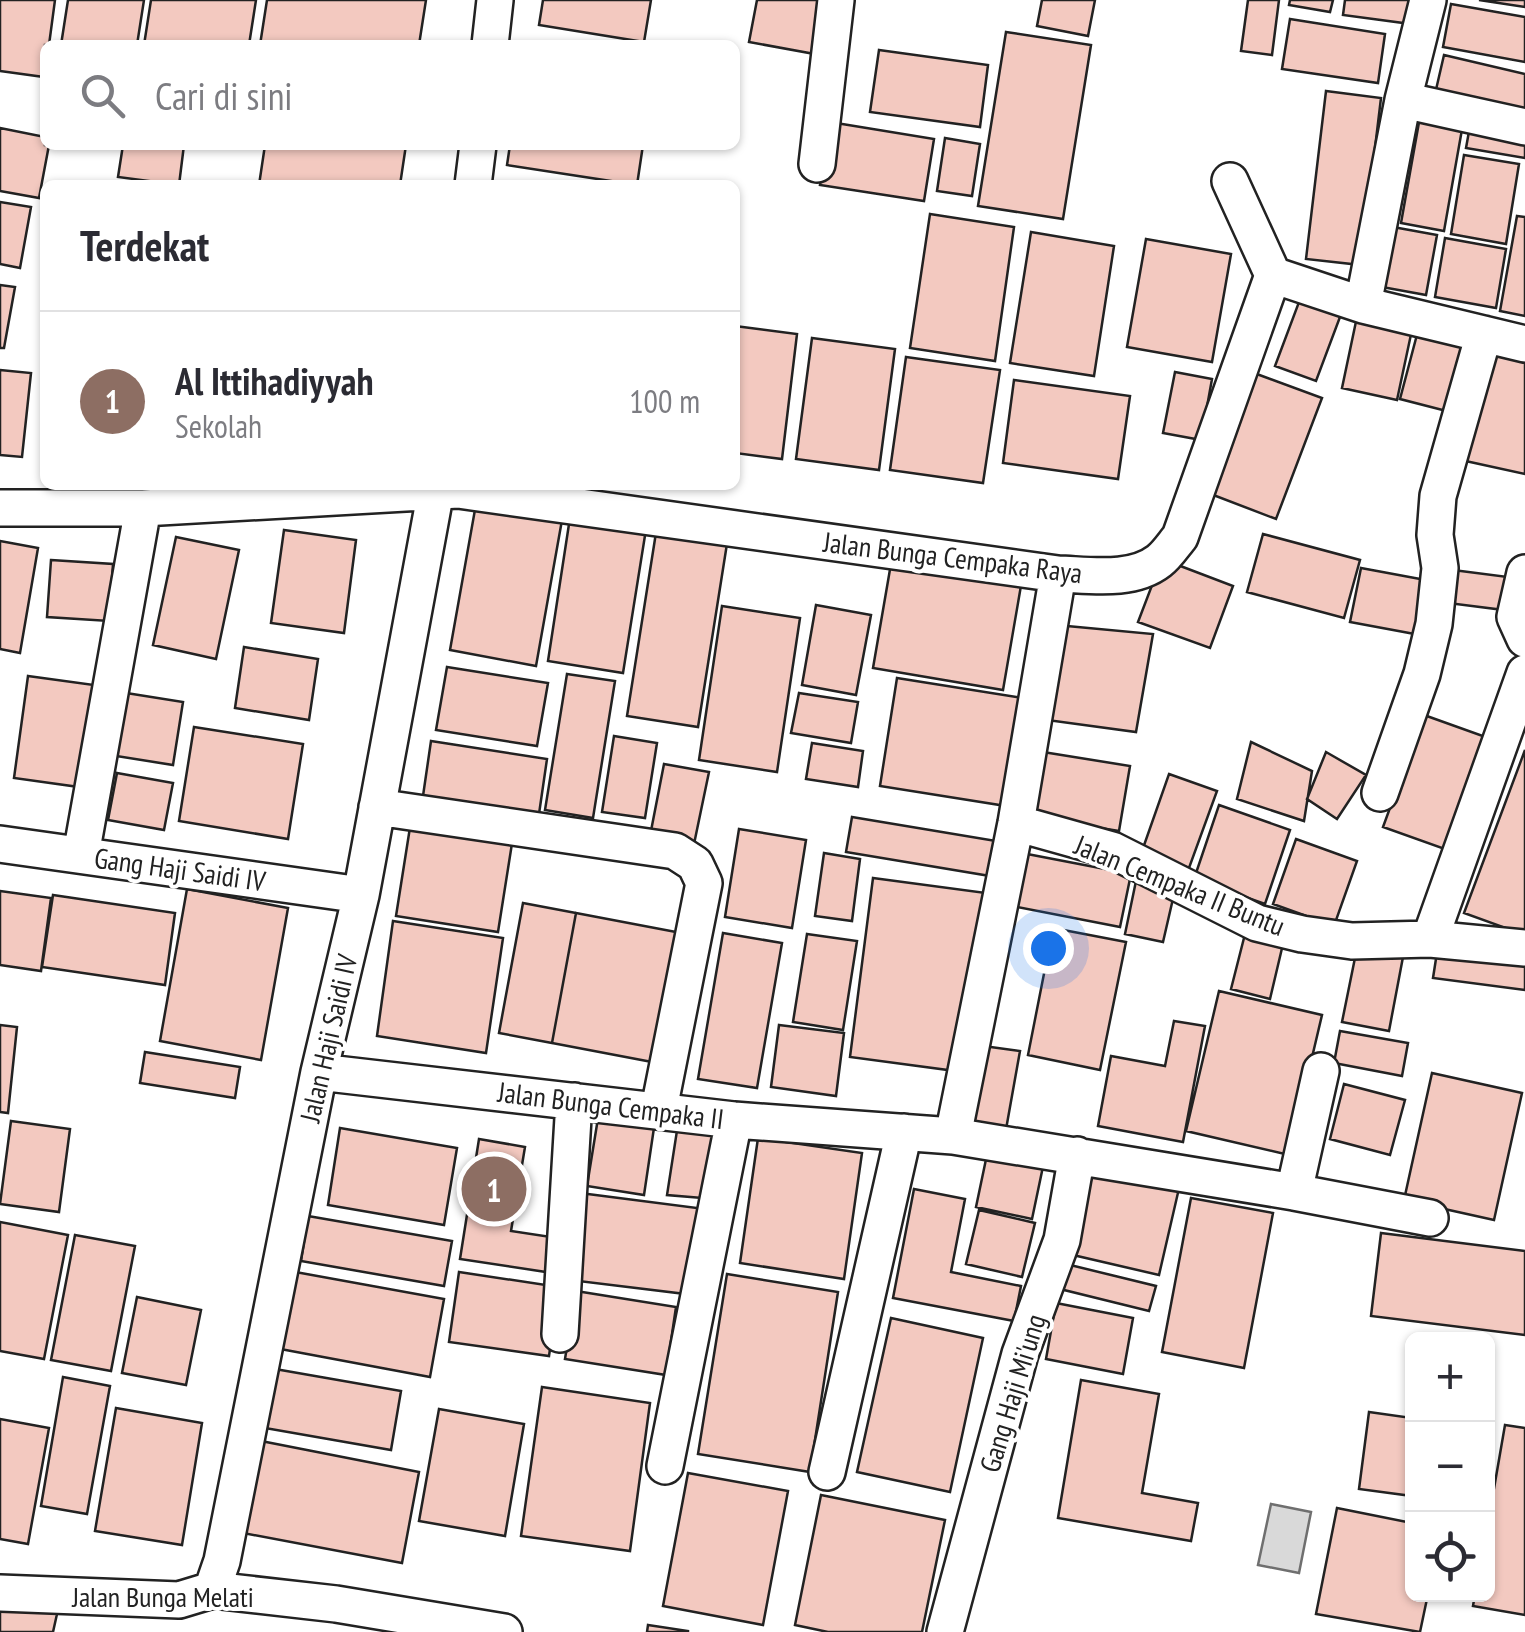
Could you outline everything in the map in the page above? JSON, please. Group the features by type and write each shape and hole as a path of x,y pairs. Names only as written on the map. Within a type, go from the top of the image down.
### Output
{"street":[{"path":"491,40 496,0"},
{"path":"817,164 836,0"},
{"path":"1364,305 1403,100 1428,0"},
{"path":"1403,100 1525,128"},
{"path":"474,180 477,150"},
{"path":"1230,180 1273,275 1364,305 1525,344"},
{"name":"Jalan Bunga Cempaka Raya","path":"458,490 1058,574 1102,576 1140,572 1161,560 1180,536 1273,275"},
{"path":"1380,793 1422,674 1434,624 1440,568 1435,535 1438,496 1484,334"},
{"name":"Jalan Bunga Cempaka Raya","path":"0,508 143,508 407,490"},
{"name":"Jalan Haji Saidi IV","path":"212,1590 222,1561 319,1072 360,895 436,490"},
{"path":"82,855 143,508"},
{"path":"1525,573 1515,617 1525,639"},
{"path":"953,1136 1016,824 1058,574"},
{"path":"1430,940 1525,673"},
{"path":"377,807 675,852 695,864 704,883 658,1109"},
{"name":"Jalan Cempaka II Buntu","path":"1016,824 1112,850 1257,923 1352,941 1430,940 1525,948"},
{"name":"Gang Haji Saidi IV","path":"0,844 360,895"},
{"path":"1294,1192 1321,1071"},
{"name":"Jalan Bunga Cempaka II","path":"319,1072 734,1120 953,1136 1430,1218"},
{"path":"560,1334 574,1100"},
{"path":"664,1466 734,1120"},
{"path":"827,1472 904,1132"},
{"name":"Gang Haji Mi'ung","path":"945,1632 1020,1354 1062,1240 1078,1155"},
{"name":"Jalan Bunga Melati","path":"0,1592 179,1600 212,1590 333,1618 504,1632"}],"shaded area":[{"path":"1271,1504 1311,1512 1299,1573 1258,1565"}],"building":[{"path":"0,0 55,0 50,40 40,40 40,76 0,71"},
{"path":"68,0 144,0 138,40 62,40"},
{"path":"151,0 256,0 250,40 145,40"},
{"path":"267,0 426,0 420,40 261,40"},
{"path":"543,0 651,0 644,40 539,25"},
{"path":"757,0 831,0 820,55 749,42"},
{"path":"1042,0 1095,0 1088,36 1037,26"},
{"path":"1248,0 1279,0 1272,55 1241,51"},
{"path":"1290,0 1333,0 1330,12 1289,5"},
{"path":"1345,0 1414,0 1411,24 1343,15"},
{"path":"1479,0 1525,0 1525,7"},
{"path":"1451,4 1525,17 1525,62 1443,47"},
{"path":"1290,19 1385,34 1378,83 1282,69"},
{"path":"1006,32 1091,45 1063,219 978,206"},
{"path":"879,50 988,65 980,127 870,112"},
{"path":"1444,55 1525,74 1525,115 1435,94"},
{"path":"1326,91 1381,98 1361,265 1306,259"},
{"path":"1421,111 1464,118 1444,231 1401,223"},
{"path":"830,122 934,139 924,201 820,185"},
{"path":"1470,126 1525,136 1525,158 1466,148"},
{"path":"0,128 40,136 40,150 48,150 39,198 0,191"},
{"path":"945,138 980,144 972,196 937,191"},
{"path":"122,150 183,150 180,180 118,177"},
{"path":"264,150 405,150 401,180 260,180"},
{"path":"509,150 642,150 638,180 604,180 507,165"},
{"path":"1464,155 1519,164 1506,244 1451,234"},
{"path":"0,202 31,207 20,268 0,264"},
{"path":"930,214 1014,227 995,361 910,348"},
{"path":"1517,216 1525,217 1525,316 1500,311"},
{"path":"1393,227 1437,235 1426,295 1382,287"},
{"path":"1031,232 1114,246 1094,376 1010,363"},
{"path":"1445,238 1506,249 1496,308 1435,297"},
{"path":"1146,239 1231,254 1212,362 1127,347"},
{"path":"0,285 15,287 4,348 0,348"},
{"path":"1302,294 1343,309 1316,381 1275,366"},
{"path":"1358,312 1413,325 1397,400 1342,388"},
{"path":"740,327 797,334 782,459 740,454"},
{"path":"1419,327 1476,341 1458,414 1400,399"},
{"path":"812,338 895,349 879,470 796,459"},
{"path":"1485,348 1525,357 1525,474 1461,460"},
{"path":"906,357 1000,370 983,483 890,470"},
{"path":"0,370 31,373 22,457 0,455"},
{"path":"1175,372 1212,379 1201,440 1163,433"},
{"path":"1254,373 1322,398 1276,519 1208,493"},
{"path":"1014,380 1130,396 1118,479 1003,463"},
{"path":"476,504 562,520 536,666 450,650"},
{"path":"571,511 647,523 623,673 548,661"},
{"path":"658,520 729,531 698,727 627,716"},
{"path":"284,530 356,540 344,633 271,623"},
{"path":"1263,534 1360,560 1344,618 1247,592"},
{"path":"176,537 239,550 216,659 153,645"},
{"path":"0,541 38,548 20,653 0,649"},
{"path":"893,552 1023,574 1003,690 873,668"},
{"path":"1162,559 1233,586 1210,648 1138,622"},
{"path":"51,560 113,564 109,621 47,617"},
{"path":"1361,568 1431,581 1420,635 1350,622"},
{"path":"1453,570 1508,577 1504,610 1448,603"},
{"path":"816,605 871,615 856,695 802,685"},
{"path":"722,606 800,618 777,772 699,760"},
{"path":"1067,626 1153,634 1136,732 1047,720"},
{"path":"244,647 318,659 309,720 235,708"},
{"path":"447,667 548,683 537,746 436,730"},
{"path":"567,674 615,681 593,818 545,810"},
{"path":"28,676 94,685 79,787 14,778"},
{"path":"897,678 1023,698 1006,806 880,786"},
{"path":"120,692 183,702 173,765 110,755"},
{"path":"799,693 858,702 851,743 791,733"},
{"path":"1424,715 1494,740 1453,852 1383,827"},
{"path":"194,727 303,744 288,839 179,821"},
{"path":"614,736 657,743 645,818 602,812"},
{"path":"431,741 547,759 539,814 423,796"},
{"path":"1251,742 1312,771 1304,821 1237,799"},
{"path":"812,743 863,751 858,787 806,779"},
{"path":"1525,750 1525,935 1464,913"},
{"path":"1043,752 1130,766 1119,831 1032,817"},
{"path":"1326,752 1366,775 1337,819 1307,799"},
{"path":"664,764 709,772 694,844 650,836"},
{"path":"117,773 173,783 164,830 108,820"},
{"path":"1169,774 1217,791 1189,868 1142,851"},
{"path":"1219,805 1290,830 1265,904 1194,879"},
{"path":"852,817 1002,842 996,877 846,852"},
{"path":"411,821 513,837 498,932 396,916"},
{"path":"739,829 806,840 792,928 725,917"},
{"path":"1296,839 1357,861 1334,926 1273,904"},
{"path":"824,853 860,859 852,921 815,916"},
{"path":"1022,853 1131,874 1120,927 1012,906"},
{"path":"873,878 986,893 963,1072 850,1057"},
{"path":"1136,881 1175,890 1163,942 1125,934"},
{"path":"187,889 288,908 261,1060 160,1041"},
{"path":"0,891 51,898 41,971 0,965"},
{"path":"53,895 175,913 165,985 42,967"},
{"path":"523,903 576,913 552,1043 499,1033"},
{"path":"576,913 676,932 652,1062 552,1043"},
{"path":"393,921 503,938 486,1053 377,1036"},
{"path":"1053,928 1126,942 1100,1070 1028,1055"},
{"path":"723,933 782,943 757,1088 698,1079"},
{"path":"807,934 857,941 843,1030 793,1022"},
{"path":"1245,934 1283,944 1270,999 1231,989"},
{"path":"1438,946 1525,958 1525,990 1433,978"},
{"path":"1357,948 1403,957 1389,1031 1342,1022"},
{"path":"1219,991 1322,1015 1289,1155 1186,1131"},
{"path":"1174,1021 1205,1026 1183,1142 1098,1126 1111,1056 1165,1066"},
{"path":"0,1025 17,1027 8,1113 0,1112"},
{"path":"779,1025 844,1033 836,1096 771,1087"},
{"path":"1340,1031 1408,1043 1402,1076 1334,1063"},
{"path":"976,1045 1020,1051 1005,1135 962,1128"},
{"path":"145,1052 240,1067 235,1098 140,1083"},
{"path":"1432,1073 1522,1093 1494,1220 1404,1200"},
{"path":"1344,1084 1405,1100 1390,1155 1330,1139"},
{"path":"599,1112 655,1121 644,1195 587,1186"},
{"path":"11,1121 70,1129 59,1212 0,1204"},
{"path":"678,1124 726,1137 714,1199 667,1195"},
{"path":"340,1128 457,1148 444,1225 328,1205"},
{"path":"758,1138 862,1153 844,1279 740,1263"},
{"path":"479,1139 525,1147 511,1231 551,1237 546,1272 460,1259"},
{"path":"989,1145 1045,1157 1032,1219 976,1207"},
{"path":"1095,1164 1180,1184 1159,1275 1073,1255"},
{"path":"914,1189 965,1199 951,1272 1021,1286 1014,1321 893,1298"},
{"path":"580,1193 705,1209 694,1295 570,1280"},
{"path":"1191,1198 1273,1213 1244,1368 1162,1352"},
{"path":"979,1210 1035,1223 1022,1277 966,1264"},
{"path":"308,1216 452,1241 444,1286 301,1261"},
{"path":"0,1222 68,1235 44,1359 0,1351"},
{"path":"1381,1233 1525,1251 1525,1335 1371,1316"},
{"path":"75,1235 135,1246 111,1371 51,1360"},
{"path":"1062,1263 1156,1286 1149,1311 1056,1288"},
{"path":"290,1271 444,1299 430,1377 275,1348"},
{"path":"459,1272 559,1287 549,1356 449,1342"},
{"path":"727,1274 838,1292 810,1472 698,1454"},
{"path":"576,1291 676,1307 666,1375 565,1359"},
{"path":"137,1297 201,1310 186,1385 122,1373"},
{"path":"1056,1303 1133,1318 1123,1374 1046,1359"},
{"path":"891,1318 983,1338 950,1492 857,1472"},
{"path":"275,1369 401,1391 391,1450 265,1428"},
{"path":"63,1377 110,1386 87,1514 41,1506"},
{"path":"1081,1380 1159,1394 1142,1493 1198,1503 1191,1541 1058,1518"},
{"path":"542,1387 650,1403 630,1551 521,1536"},
{"path":"116,1408 202,1423 182,1545 95,1531"},
{"path":"439,1409 524,1424 505,1536 419,1521"},
{"path":"1369,1412 1405,1417 1405,1495 1359,1489"},
{"path":"0,1419 49,1428 28,1544 0,1539"},
{"path":"1505,1425 1525,1428 1525,1615 1473,1606 1474,1602 1495,1602 1495,1483"},
{"path":"256,1440 419,1472 402,1563 238,1532"},
{"path":"688,1473 788,1491 763,1625 663,1606"},
{"path":"821,1495 945,1520 922,1632 828,1632 795,1625"},
{"path":"1337,1508 1405,1522 1405,1602 1426,1602 1420,1632 1316,1614"},
{"path":"0,1603 57,1614 53,1632 0,1632"},
{"path":"648,1625 688,1631 688,1632 647,1632"}],"place":[{"name":"Al Ittihadiyyah","path":"494,1189"}]}
